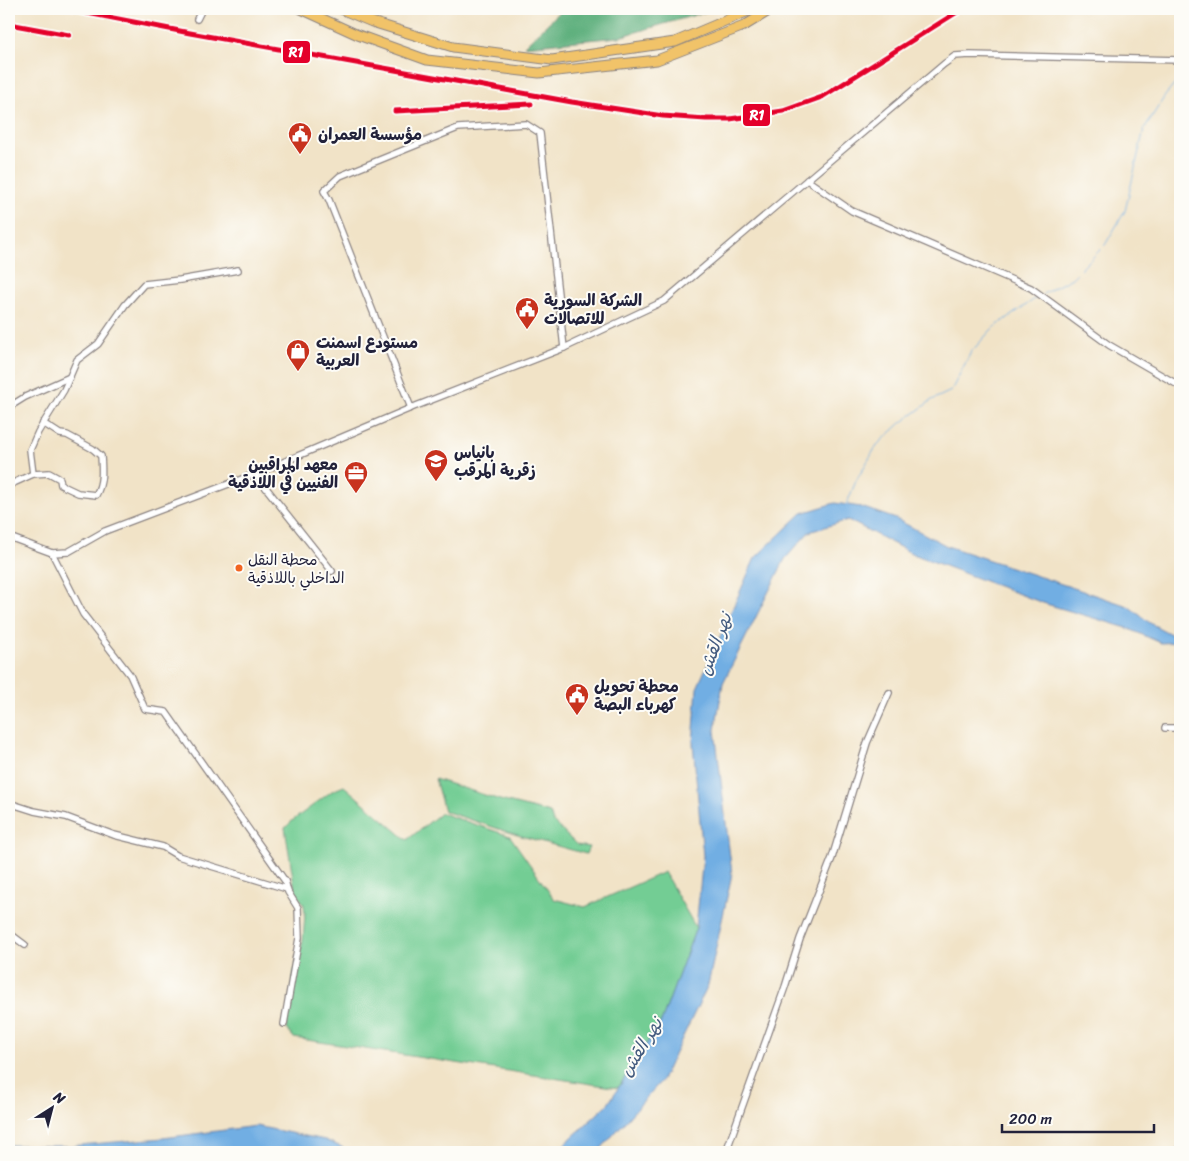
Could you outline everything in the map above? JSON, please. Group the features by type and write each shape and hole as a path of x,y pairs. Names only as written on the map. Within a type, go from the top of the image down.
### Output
{"main road":[{"path":"301,9 358,35 426,60 538,73 657,60 744,26 772,9"},
{"path":"341,9 372,22 453,48 552,60 675,42 753,9"}],"street":[{"path":"197,19 202,9"},
{"path":"9,537 52,553 68,552 105,531 255,474 411,408 564,348 664,301 955,56 1180,60"},
{"path":"411,408 324,191 340,176 458,128 526,124 540,133 564,348"},
{"path":"807,180 852,211 1031,288 1109,345 1180,386"},
{"path":"33,474 30,450 43,423 64,390 77,360 98,344 125,304 144,284 238,270"},
{"path":"9,406 70,377"},
{"path":"9,485 33,474 49,473 60,479 61,485 78,493 96,495 100,488 102,474 101,456 93,449 67,435 60,434 43,423"},
{"path":"255,474 332,571"},
{"path":"52,553 83,614 130,675 146,709 166,712 285,881 287,889 298,908 299,938 284,1024"},
{"path":"726,1152 785,987 800,938 832,858 867,743 889,694"},
{"path":"1165,728 1180,728"},
{"path":"9,803 34,811 64,816 114,835 163,847 178,856 287,889"},
{"path":"9,933 25,945"},
{"path":"1175,1152 1180,1150"}],"green space":[{"path":"563,9 716,9 619,37 524,46"},
{"path":"435,779 500,800 550,813 553,822 577,845 589,847 586,854 514,834 444,811"},
{"path":"344,786 407,840 441,813 510,836 554,899 585,907 664,872 696,928 662,1020 618,1088 294,1038 287,1029 287,1021 294,972 303,941 305,914 304,905 295,890 285,828 332,791"}],"water":[{"path":"835,503 861,507 896,519 947,546 1128,606 1150,623 1180,639 1180,642 1161,643 1127,628 1043,603 913,554 848,520 809,532 785,559 723,683 715,730 732,874 708,985 662,1080 598,1152 556,1152 608,1104 662,1020 696,928 703,856 693,743 697,688 755,558 802,513"},
{"path":"256,1126 325,1140 353,1152 9,1152 9,1145 68,1146 163,1138"}],"waterway":[{"path":"1043,294 1072,278 1105,245 1125,211 1144,129 1165,96 1180,78"},
{"path":"846,506 856,481 877,445 901,423 932,400 951,391 971,352 992,329 1039,296"}],"transit line":[{"name":"R1","path":"67,9 572,102 663,116 706,119 730,119 783,111 822,97 962,9"},
{"name":"R1","path":"9,24 69,35"},
{"name":"R1","path":"395,111 531,104"}],"place":[{"name":"مؤسسة العمران","path":"300,155"},
{"name":"الشركة السورية للاتصالات","path":"527,330"},
{"name":"مستودع اسمنت العربية","path":"298,372"},
{"name":"بانياس زقرية المرقب","path":"436,482"},
{"name":"معهد المراقبين الفنيين في اللاذقية","path":"356,494"},
{"name":"محطة النقل الداخلي باللاذقية","path":"239,568"},
{"name":"محطة تحويل كهرباء البصة","path":"577,716"}],"water label":[{"name":"نهر القش","path":"715,644"},
{"name":"نهر القش","path":"641,1047"}]}
